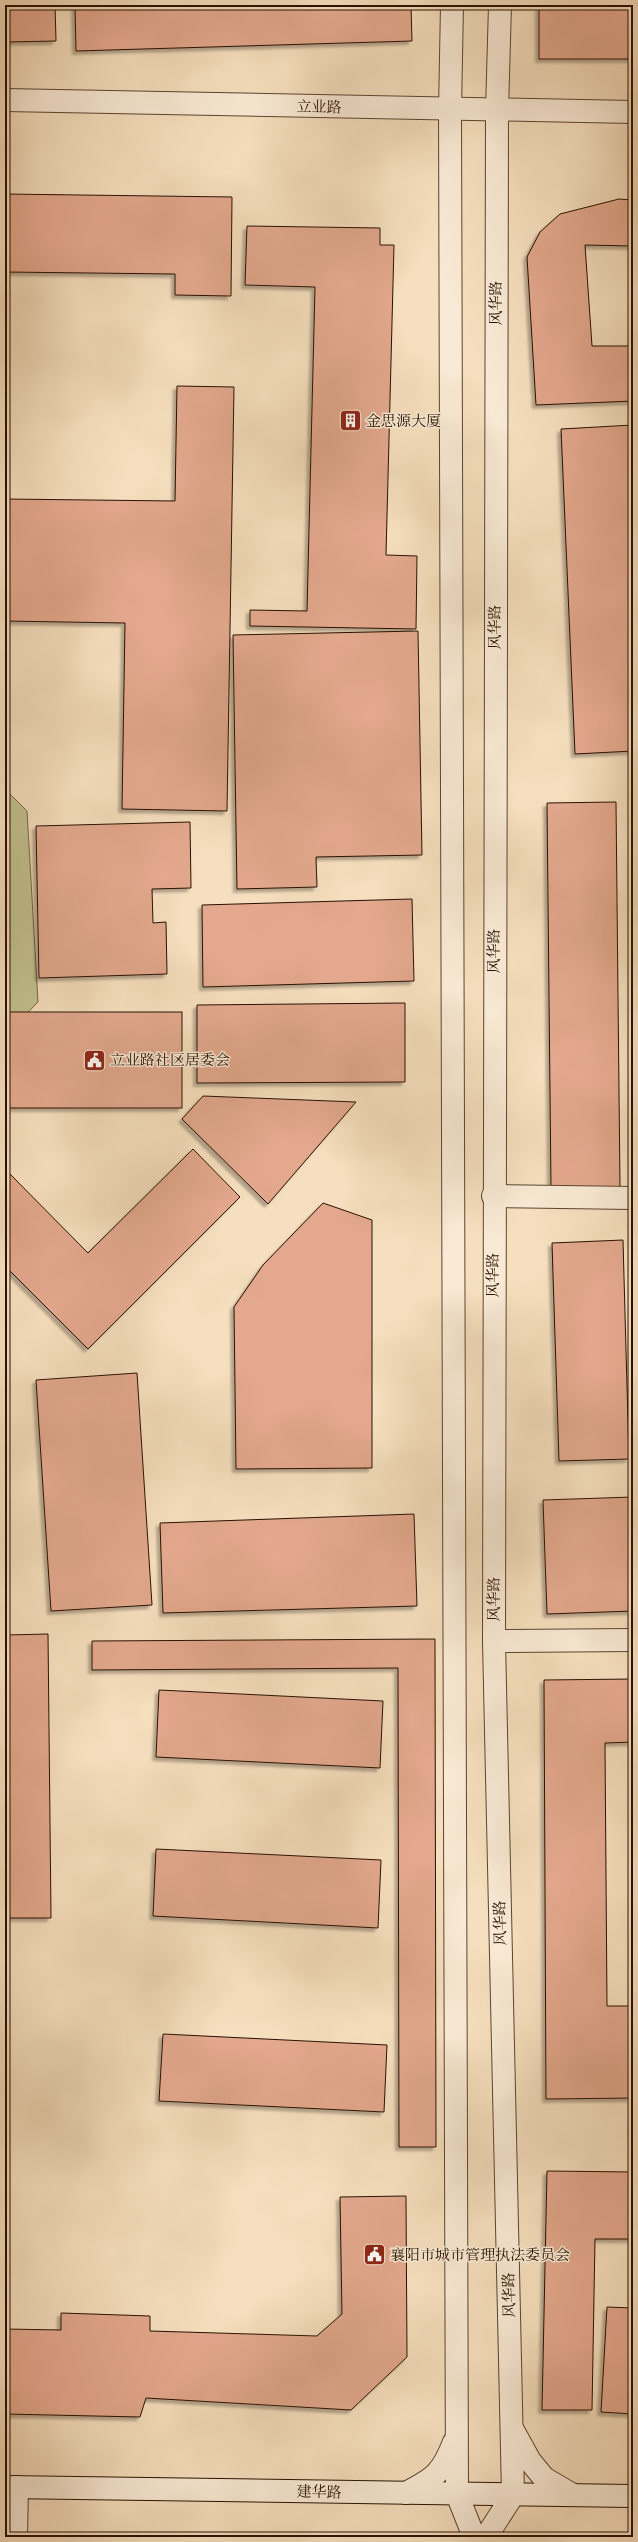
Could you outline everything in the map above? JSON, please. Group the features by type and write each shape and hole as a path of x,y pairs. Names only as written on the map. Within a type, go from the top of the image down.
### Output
{"street":[{"path":"452,5 450,110 456,2435 457,2494 474,2537"},
{"name":"风华路","path":"500,5 497,111 493,1196 494,1641 513,2494"},
{"name":"立业路","path":"5,100 497,111 633,112"},
{"path":"493,1196 633,1198"},
{"path":"494,1641 633,1640"},
{"path":"512,2427 530,2461 544,2478 573,2495"},
{"path":"406,2493 429,2481 445,2465 456,2435"},
{"path":"11,2487 16,2537"},
{"name":"建华路","path":"11,2487 633,2496"},
{"path":"486,2537 513,2494"}],"shaded area":[{"path":"5,789 27,811 38,1002 5,1036"}],"building":[{"path":"5,5 55,5 56,41 5,42"},
{"path":"75,5 411,5 412,41 76,51"},
{"path":"539,5 633,7 633,59 539,59"},
{"path":"5,194 232,197 231,296 175,295 175,274 5,272"},
{"path":"619,199 633,200 633,246 585,245 592,346 633,346 633,401 536,405 527,257 540,232 560,214"},
{"name":"金思源大厦","path":"247,226 380,228 380,245 394,245 386,555 417,556 416,629 250,626 250,610 307,611 315,287 245,285"},
{"path":"177,386 234,387 227,811 122,809 125,623 5,621 5,499 175,501"},
{"path":"633,425 633,751 575,754 561,429"},
{"path":"418,631 422,855 316,857 317,887 237,889 233,635"},
{"path":"616,802 620,1187 551,1188 547,803"},
{"path":"190,822 191,888 152,889 153,923 166,922 167,974 39,978 36,826"},
{"path":"412,899 414,981 203,987 202,905"},
{"path":"405,1003 405,1082 197,1083 197,1005"},
{"name":"立业路社区居委会","path":"5,1012 182,1012 182,1108 5,1108"},
{"path":"203,1096 356,1102 268,1204 182,1119"},
{"path":"193,1149 240,1197 88,1349 5,1266 5,1169 88,1253"},
{"path":"323,1203 372,1220 372,1468 236,1469 234,1307 263,1265"},
{"path":"623,1240 629,1459 559,1461 552,1243"},
{"path":"137,1373 152,1605 51,1611 36,1380"},
{"path":"633,1497 633,1611 547,1614 543,1500"},
{"path":"414,1514 417,1606 163,1613 160,1523"},
{"path":"48,1634 51,1918 5,1918 5,1635"},
{"path":"435,1639 436,2147 399,2147 398,1668 92,1670 92,1641"},
{"path":"633,1679 633,1742 605,1743 607,2006 633,2006 633,2098 546,2099 544,1680"},
{"path":"159,1690 383,1701 380,1768 156,1757"},
{"path":"156,1849 381,1860 378,1928 153,1916"},
{"path":"163,2034 387,2045 384,2112 159,2101"},
{"path":"547,2171 633,2172 633,2239 595,2239 592,2410 542,2410"},
{"name":"襄阳市城市管理执法委员会","path":"406,2196 407,2357 351,2410 146,2398 140,2417 5,2414 5,2329 61,2330 61,2313 150,2316 150,2331 317,2336 342,2314 340,2197"},
{"path":"607,2307 633,2308 633,2414 601,2412"}],"place":[{"name":"金思源大厦","path":"351,421"},
{"name":"立业路社区居委会","path":"94,1060"},
{"name":"襄阳市城市管理执法委员会","path":"374,2255"}]}
